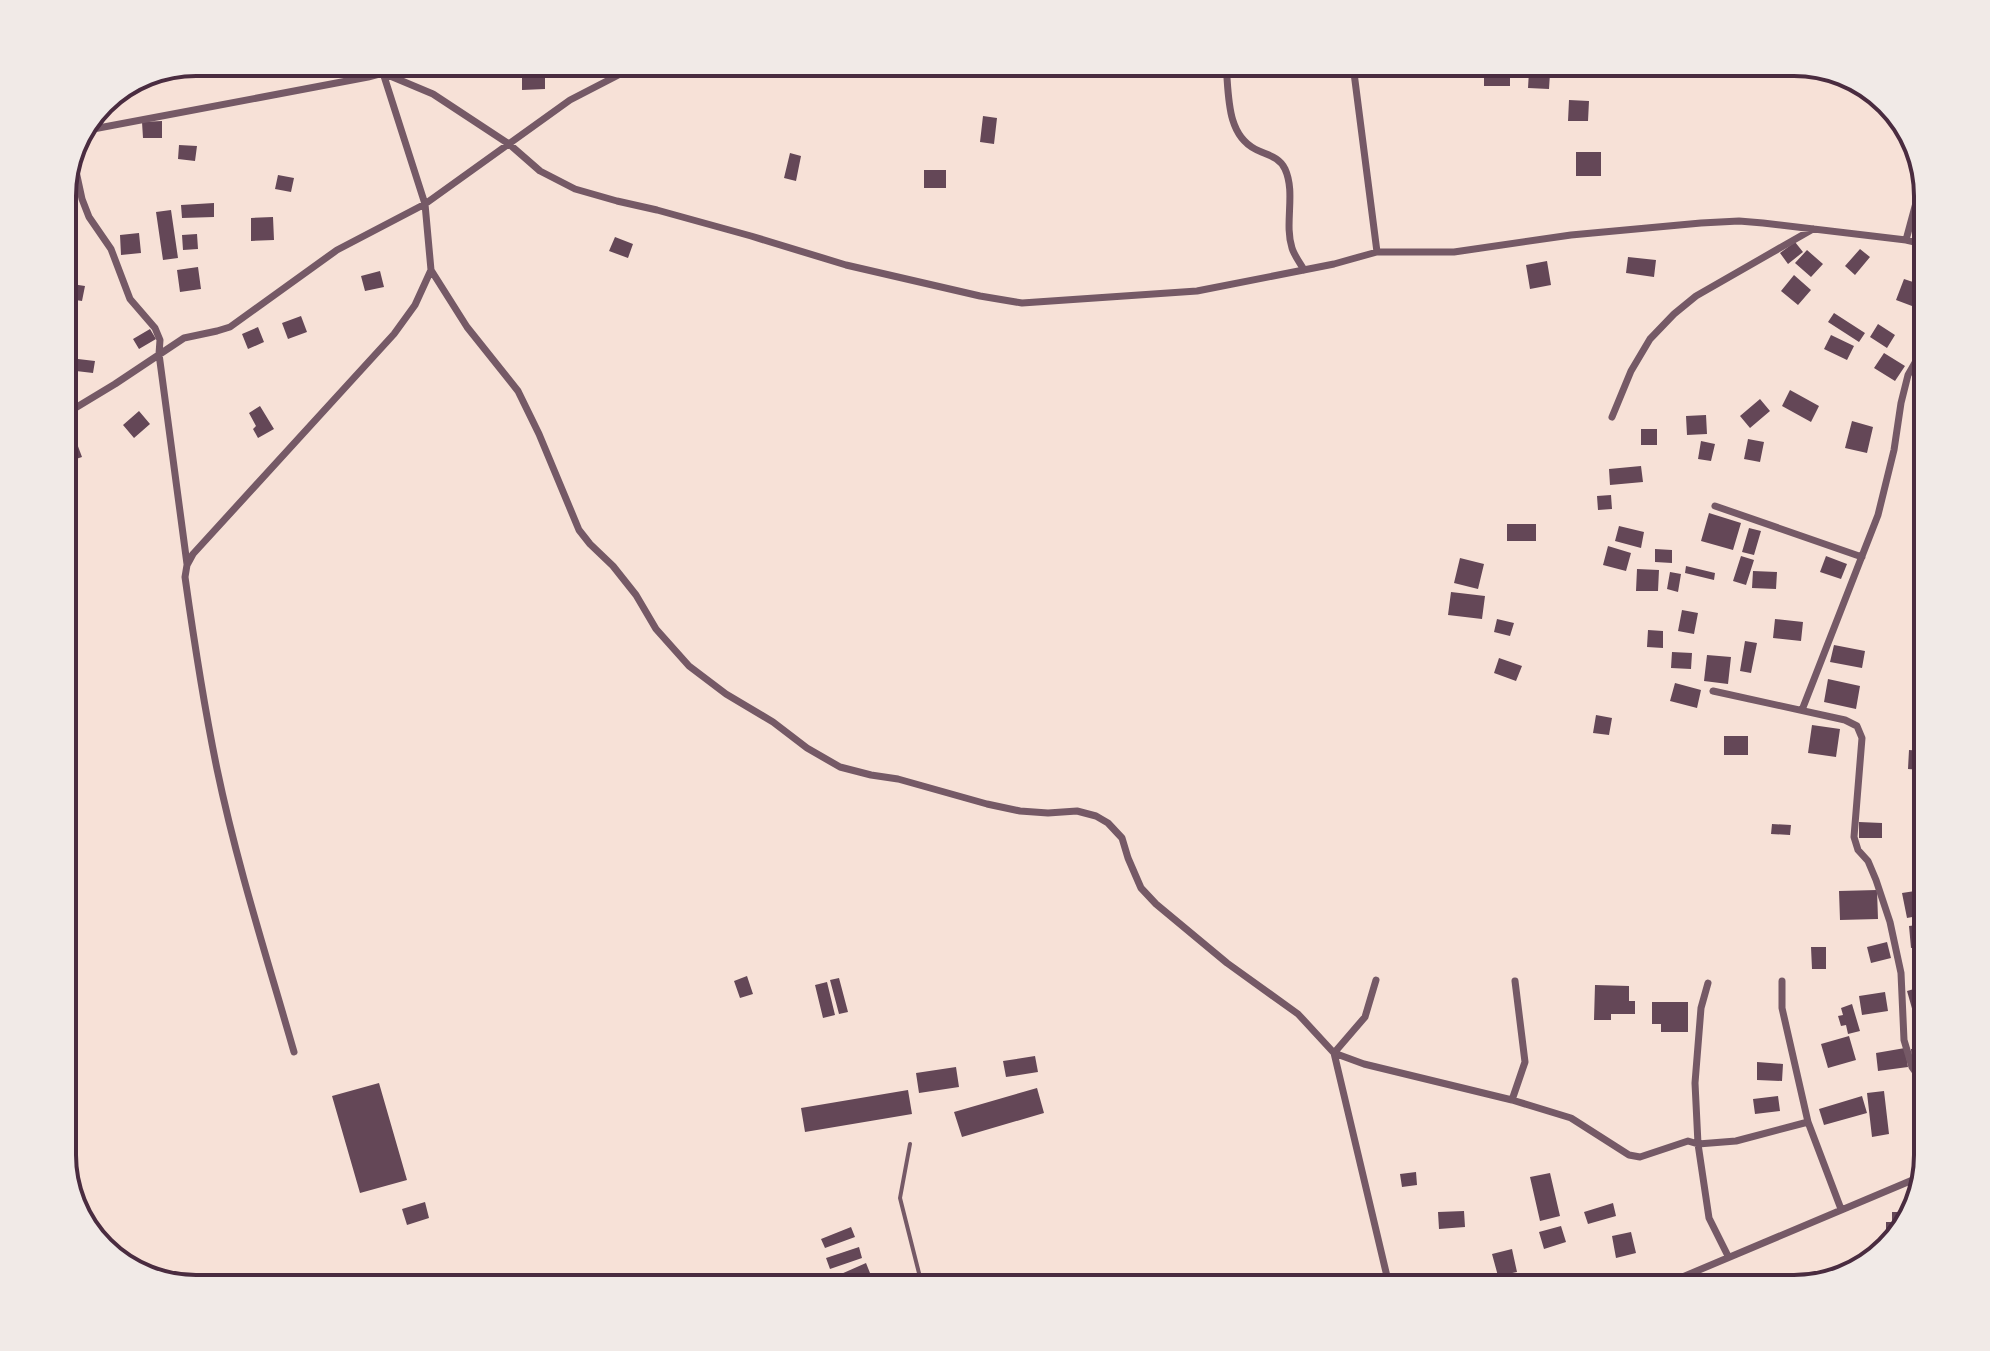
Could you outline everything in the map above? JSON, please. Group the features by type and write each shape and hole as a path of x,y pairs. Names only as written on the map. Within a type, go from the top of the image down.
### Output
{"street":[{"path":"97,128 371,76"},
{"path":"384,76 425,204 431,270 467,327 518,391 579,530 613,566 636,595 656,629 689,666 726,694 840,767 1020,811 1077,811 1108,823 1122,838 1141,888 1156,904 1227,963 1298,1014 1334,1053 1364,1064 1512,1100 1571,1118 1629,1155 1640,1157 1688,1141 1698,1144 1736,1141 1808,1122"},
{"path":"392,76 433,94 509,144 540,171 575,189 846,265 1022,303 1197,291 1334,264 1377,252 1454,252 1571,235 1701,223 1739,221 1914,242"},
{"path":"76,407 184,338 230,327 337,250 425,204 570,100 616,76"},
{"path":"1227,76 1232,117 1239,135 1253,148 1284,165 1289,180 1292,249 1304,270"},
{"path":"1354,76 1377,252"},
{"path":"78,179 89,217 111,249 130,299 155,328 160,340 159,354 197,665 240,862 294,1052"},
{"path":"1906,240 1914,210"},
{"path":"1612,417 1631,371 1650,339 1674,314 1696,296 1813,229"},
{"path":"187,565 193,554 394,334 415,305 431,270"},
{"path":"1802,710 1878,515 1894,450 1901,403 1914,364"},
{"path":"1715,506 1862,557"},
{"path":"1713,691 1845,720 1857,726 1862,738 1854,837 1858,850 1868,861 1890,922 1901,973 1904,1040 1914,1070"},
{"path":"1334,1053 1365,1017 1376,980"},
{"path":"1512,1100 1525,1062 1515,981"},
{"path":"1782,981 1782,1008 1808,1122 1841,1209"},
{"path":"1708,983 1701,1008 1695,1083 1698,1144 1709,1218 1728,1256"},
{"path":"1334,1053 1387,1275"},
{"path":"1685,1275 1911,1180"}],"lane":[{"path":"910,1144 900,1198 919,1275"}],"building":[{"path":"522,76 545,76 545,89 522,90"},
{"path":"1484,76 1510,76 1510,86 1484,86"},
{"path":"1529,76 1550,76 1549,89 1528,88"},
{"path":"1569,100 1589,101 1588,121 1568,121"},
{"path":"983,116 997,118 994,144 980,142"},
{"path":"162,121 162,138 143,138 142,122"},
{"path":"179,145 197,146 195,161 178,159"},
{"path":"1576,152 1601,152 1601,176 1576,176"},
{"path":"790,153 801,156 796,181 784,178"},
{"path":"924,170 946,170 946,188 924,188"},
{"path":"278,175 294,178 291,192 275,189"},
{"path":"214,203 214,217 182,218 181,205"},
{"path":"171,210 178,258 163,260 156,212"},
{"path":"273,217 274,240 251,241 251,218"},
{"path":"139,233 141,253 121,255 120,235"},
{"path":"197,234 198,249 183,250 182,235"},
{"path":"615,237 633,244 628,258 609,251"},
{"path":"1795,242 1803,252 1788,264 1780,253"},
{"path":"1860,249 1870,257 1855,275 1845,266"},
{"path":"1807,250 1823,264 1811,277 1795,263"},
{"path":"1628,257 1656,260 1654,277 1626,273"},
{"path":"1547,261 1551,285 1530,289 1526,265"},
{"path":"198,267 201,289 180,292 177,270"},
{"path":"380,271 384,287 365,291 361,276"},
{"path":"1794,275 1811,290 1798,305 1781,291"},
{"path":"1904,279 1914,282 1914,307 1896,300"},
{"path":"76,285 85,286 82,301 76,300"},
{"path":"1834,313 1865,333 1859,342 1828,322"},
{"path":"301,316 307,332 288,339 282,323"},
{"path":"1878,324 1895,335 1887,348 1870,337"},
{"path":"258,327 264,342 248,349 242,334"},
{"path":"150,329 156,339 139,349 133,339"},
{"path":"1831,335 1854,346 1847,360 1824,349"},
{"path":"1884,353 1905,366 1895,381 1874,368"},
{"path":"78,359 95,361 93,373 76,371"},
{"path":"1790,390 1819,406 1811,422 1782,406"},
{"path":"1760,399 1770,411 1750,428 1740,416"},
{"path":"260,406 274,429 258,438 249,413"},
{"path":"139,411 150,424 134,438 123,425"},
{"path":"1706,415 1707,434 1687,435 1686,416"},
{"path":"1852,421 1873,427 1867,453 1845,448"},
{"path":"1641,429 1657,429 1657,445 1641,445"},
{"path":"1748,439 1764,442 1760,462 1744,459"},
{"path":"76,441 82,457 76,459"},
{"path":"1701,441 1715,444 1711,461 1698,459"},
{"path":"1641,466 1643,482 1610,485 1609,469"},
{"path":"1611,495 1612,509 1598,510 1597,496"},
{"path":"1709,513 1741,523 1733,550 1701,541"},
{"path":"1507,524 1536,524 1536,541 1507,541"},
{"path":"1619,526 1644,532 1641,548 1615,541"},
{"path":"1749,528 1761,531 1754,555 1742,552"},
{"path":"1608,546 1631,553 1626,571 1603,565"},
{"path":"1655,549 1672,550 1672,563 1655,562"},
{"path":"1741,556 1754,560 1746,585 1733,581"},
{"path":"1826,556 1847,564 1841,579 1820,572"},
{"path":"1460,558 1484,564 1478,589 1454,583"},
{"path":"1686,566 1715,573 1714,580 1685,573"},
{"path":"1637,569 1659,570 1658,591 1636,591"},
{"path":"1753,571 1777,572 1776,589 1752,588"},
{"path":"1670,572 1681,574 1678,592 1667,589"},
{"path":"1451,592 1485,596 1482,619 1448,615"},
{"path":"1682,610 1698,613 1694,634 1678,631"},
{"path":"1497,619 1514,623 1510,636 1494,632"},
{"path":"1775,619 1803,622 1801,641 1773,638"},
{"path":"1648,630 1663,631 1663,648 1647,647"},
{"path":"1745,641 1757,643 1751,673 1740,671"},
{"path":"1834,645 1865,651 1862,668 1830,662"},
{"path":"1672,652 1692,653 1691,669 1671,668"},
{"path":"1707,655 1731,657 1728,684 1704,681"},
{"path":"1499,658 1522,666 1516,681 1494,673"},
{"path":"1828,679 1860,686 1856,709 1824,702"},
{"path":"1675,683 1701,690 1697,708 1670,701"},
{"path":"1596,715 1612,718 1609,735 1593,733"},
{"path":"1812,725 1840,729 1836,757 1808,753"},
{"path":"1724,736 1748,736 1748,755 1724,755"},
{"path":"1909,750 1914,750 1914,769 1908,769"},
{"path":"1859,822 1882,823 1882,838 1859,838"},
{"path":"1772,824 1791,825 1790,835 1771,834"},
{"path":"1877,890 1878,919 1840,920 1839,891"},
{"path":"1914,891 1914,917 1907,918 1902,893"},
{"path":"1914,925 1914,948 1911,948 1909,926"},
{"path":"1887,942 1891,958 1871,963 1867,947"},
{"path":"1811,947 1826,947 1826,969 1812,969"},
{"path":"747,976 753,994 740,998 734,981"},
{"path":"839,978 848,1012 839,1014 830,980"},
{"path":"827,982 835,1015 823,1018 815,985"},
{"path":"1595,985 1629,986 1629,1001 1635,1001 1635,1014 1611,1014 1611,1020 1594,1020"},
{"path":"1914,989 1914,1012 1913,1012 1907,991"},
{"path":"1885,992 1888,1011 1862,1015 1859,996"},
{"path":"1652,1002 1688,1002 1688,1032 1661,1032 1661,1024 1652,1024"},
{"path":"1852,1004 1860,1031 1848,1034 1846,1025 1841,1026 1838,1016 1843,1015 1841,1008"},
{"path":"1849,1036 1856,1060 1828,1068 1821,1044"},
{"path":"1905,1048 1908,1067 1878,1071 1876,1053"},
{"path":"1035,1056 1038,1072 1006,1077 1003,1061"},
{"path":"1757,1062 1783,1064 1782,1081 1757,1080"},
{"path":"956,1067 959,1087 919,1093 916,1073"},
{"path":"379,1083 407,1180 360,1193 332,1096"},
{"path":"1037,1088 1044,1113 962,1137 954,1112"},
{"path":"908,1090 912,1114 805,1132 801,1108"},
{"path":"1884,1091 1889,1134 1872,1137 1867,1093"},
{"path":"1778,1096 1780,1111 1755,1114 1753,1099"},
{"path":"1862,1096 1867,1113 1824,1125 1819,1109"},
{"path":"1416,1172 1417,1185 1402,1187 1400,1174"},
{"path":"1550,1173 1560,1216 1540,1221 1530,1177"},
{"path":"425,1202 429,1218 407,1225 402,1209"},
{"path":"1613,1203 1616,1216 1588,1224 1584,1212"},
{"path":"1464,1211 1465,1227 1439,1229 1438,1212"},
{"path":"1892,1212 1900,1212 1886,1232 1886,1222 1892,1222"},
{"path":"1561,1226 1566,1242 1544,1249 1539,1232"},
{"path":"851,1227 855,1237 825,1248 821,1239"},
{"path":"1631,1232 1636,1253 1616,1258 1612,1236"},
{"path":"859,1247 862,1258 830,1269 826,1258"},
{"path":"1512,1249 1517,1272 1498,1275 1492,1254"},
{"path":"866,1263 870,1273 865,1275 839,1275"}]}
